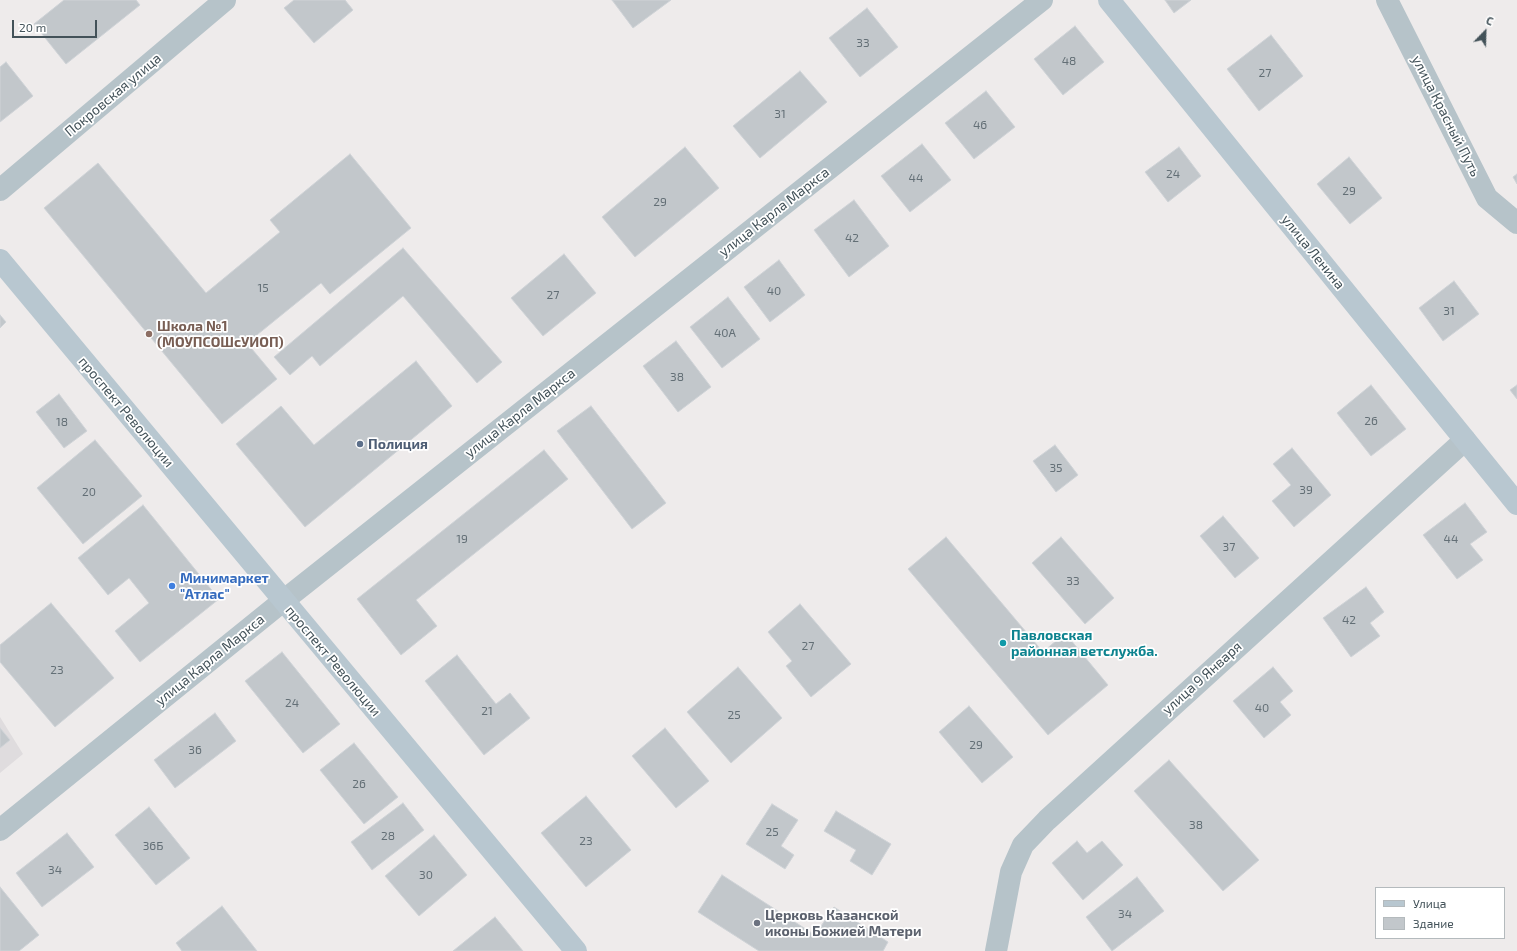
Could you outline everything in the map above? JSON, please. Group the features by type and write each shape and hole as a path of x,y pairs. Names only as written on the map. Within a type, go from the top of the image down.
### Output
{"street":[{"name":"Покровская улица","path":"0,190 225,0"},
{"name":"улица Карла Маркса","path":"0,830 283,601 1042,0"},
{"name":"улица Ленина","path":"1109,0 1517,504"},
{"name":"улица Красный Путь","path":"1387,0 1487,198 1517,223"},
{"name":"проспект Революции","path":"0,260 576,951"},
{"name":"улица 9 Января","path":"996,951 1011,872 1024,845 1047,820 1465,440"}],"shaded area":[{"path":"0,717 23,754 0,773"}],"building":[{"path":"64,0 136,0 140,5 66,64 34,24"},
{"path":"294,0 345,0 353,10 314,43 284,8"},
{"path":"612,0 671,0 633,28"},
{"path":"1165,0 1191,0 1174,13"},
{"path":"867,8 898,47 860,77 829,38"},
{"path":"1075,26 1104,62 1063,95 1034,59"},
{"path":"1271,35 1303,76 1259,111 1227,69"},
{"path":"6,62 33,96 0,122 0,67"},
{"path":"800,71 827,102 760,158 733,126"},
{"path":"986,91 1015,127 974,159 945,123"},
{"path":"922,144 951,180 910,212 881,176"},
{"path":"685,147 719,188 635,257 602,217"},
{"path":"1179,147 1201,176 1168,202 1145,172"},
{"path":"350,154 411,228 330,294 321,283 247,343 277,379 222,424 44,208 98,163 206,293 280,232 270,220"},
{"path":"1349,157 1382,198 1350,224 1317,184"},
{"path":"1517,174 1517,184 1513,177"},
{"path":"854,200 889,246 849,277 814,230"},
{"path":"403,248 502,362 477,383 403,296 320,366 312,356 290,375 274,357"},
{"path":"564,254 596,293 543,336 511,298"},
{"path":"779,260 805,295 770,322 744,287"},
{"path":"1454,281 1479,314 1443,341 1419,308"},
{"path":"728,297 760,339 722,368 690,327"},
{"path":"0,315 6,322 0,328"},
{"path":"676,341 711,387 678,412 643,366"},
{"name":"Полиция","path":"416,361 452,406 305,527 236,444 281,406 314,445"},
{"path":"1371,385 1406,429 1371,456 1337,413"},
{"path":"1517,385 1517,399 1510,390"},
{"path":"59,394 87,431 64,448 36,412"},
{"path":"591,406 666,503 632,529 557,431"},
{"path":"95,440 142,496 83,544 37,488"},
{"path":"1055,445 1078,475 1056,492 1033,461"},
{"path":"1292,448 1331,495 1294,527 1272,501 1291,485 1273,464"},
{"path":"544,450 568,479 416,600 437,626 401,655 357,599"},
{"path":"1465,503 1487,532 1470,544 1483,560 1457,579 1423,535"},
{"name":"Минимаркет \"Атлас\"","path":"143,505 219,599 140,662 115,631 149,603 129,578 108,595 78,558"},
{"path":"1223,516 1259,558 1235,578 1200,536"},
{"name":"Павловская районная ветслужба.","path":"946,537 1043,652 1065,633 1108,685 1048,735 908,569"},
{"path":"1061,537 1114,598 1085,624 1032,563"},
{"path":"1366,587 1384,612 1370,623 1380,636 1351,657 1323,618"},
{"path":"51,603 114,678 55,727 0,662 0,645"},
{"path":"800,604 851,664 811,697 786,666 792,661 768,632"},
{"path":"282,652 340,724 303,753 245,681"},
{"path":"457,655 496,704 510,693 530,718 484,755 425,681"},
{"path":"738,667 782,718 731,763 687,712"},
{"path":"1273,667 1293,691 1280,702 1291,715 1264,738 1233,701"},
{"path":"969,706 1013,757 982,783 939,732"},
{"path":"215,713 236,741 175,788 154,760"},
{"path":"0,728 10,740 0,748"},
{"path":"665,728 709,781 676,808 632,756"},
{"path":"354,743 398,797 364,824 320,770"},
{"path":"1169,760 1259,860 1223,891 1134,791"},
{"path":"586,796 631,850 586,887 541,833"},
{"path":"403,803 424,830 372,870 351,842"},
{"path":"772,804 798,820 781,846 794,855 785,869 746,844"},
{"path":"149,807 190,858 156,885 115,835"},
{"path":"836,811 891,844 872,875 850,861 856,850 824,831"},
{"path":"67,833 94,867 42,907 16,873"},
{"path":"434,835 467,875 419,916 385,876"},
{"path":"1077,841 1087,853 1102,841 1123,865 1083,900 1052,863"},
{"name":"Церковь Казанской иконы Божией Матери","path":"722,875 815,935 834,907 888,942 883,951 759,951 698,912"},
{"path":"1137,877 1164,911 1112,951 1086,917"},
{"path":"0,887 39,935 19,951 0,951"},
{"path":"222,906 257,951 182,951 176,943"},
{"path":"495,917 523,951 453,951"}],"place":[{"name":"Школа №1 (МОУПСОШсУИОП)","path":"149,334"},
{"name":"Полиция","path":"360,444"},
{"name":"Минимаркет \"Атлас\"","path":"172,586"},
{"name":"Павловская районная ветслужба.","path":"1003,643"},
{"name":"Церковь Казанской иконы Божией Матери","path":"757,923"}]}
